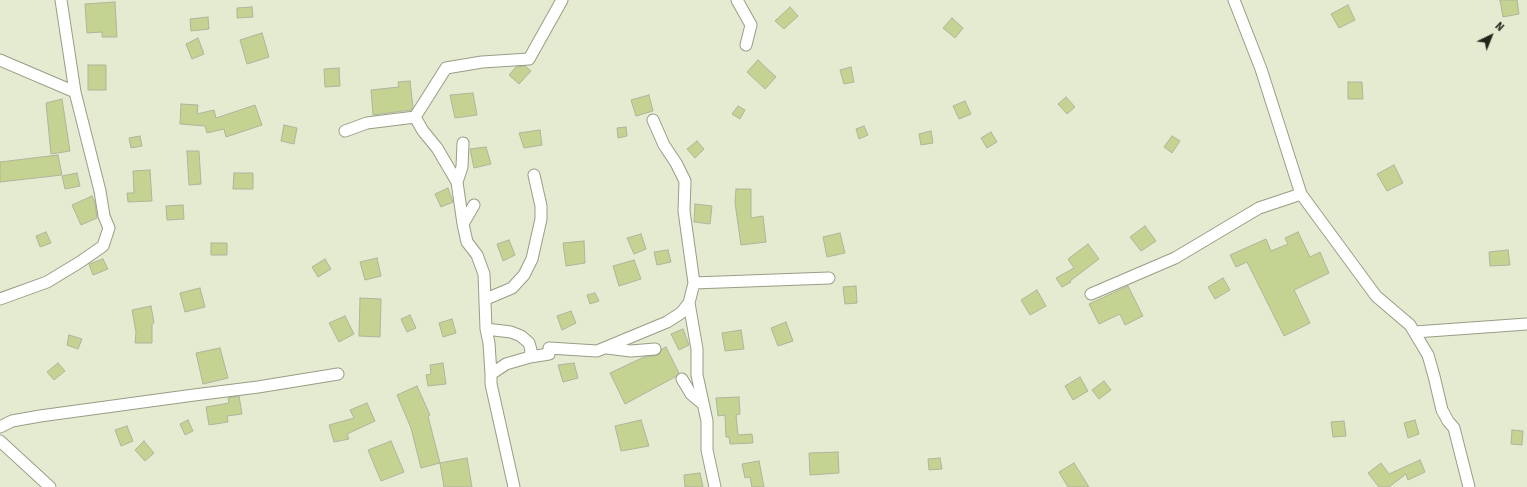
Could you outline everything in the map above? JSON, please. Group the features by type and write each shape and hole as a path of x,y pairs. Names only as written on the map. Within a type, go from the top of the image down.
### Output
{"street":[{"path":"0,299 47,282 103,246 109,228 104,216 100,191 75,92 61,0"},
{"path":"415,117 446,68 482,62 529,59 562,0"},
{"path":"738,0 751,25 746,45"},
{"path":"1234,0 1261,69 1302,194 1376,296 1410,324 1415,332 1428,355 1442,410 1454,428 1469,487"},
{"path":"0,60 75,92"},
{"path":"345,131 367,123 415,117"},
{"path":"415,117 423,131 437,148 457,182 463,224 468,242 477,255 484,274 486,329 489,343 491,384 514,487"},
{"path":"653,120 664,145 676,163 685,181 684,211 694,284 689,303 697,349 696,375 708,421 707,450 715,487"},
{"path":"457,182 462,167 463,143"},
{"path":"486,299 512,288 524,275 532,259 542,219 541,206 534,175"},
{"path":"1090,294 1175,258 1259,208 1302,194"},
{"path":"463,224 474,205"},
{"path":"694,284 829,278"},
{"path":"491,374 506,364 530,357 549,354 549,348 597,350 604,348 667,322 681,312 689,303"},
{"path":"1415,332 1527,324"},
{"path":"486,329 511,332 521,336 529,343 531,350 530,357"},
{"path":"604,348 631,351 655,349"},
{"path":"0,427 12,421 40,416 258,387 338,374"},
{"path":"682,378 691,394 703,404"},
{"path":"0,441 50,487"}],"building":[{"path":"1500,0 1517,0 1519,14 1503,17"},
{"path":"115,2 117,37 102,37 102,32 87,33 85,4"},
{"path":"1348,5 1355,20 1339,28 1331,14"},
{"path":"252,7 253,17 237,18 237,8"},
{"path":"790,7 798,16 784,29 775,21"},
{"path":"208,17 209,29 191,31 190,19"},
{"path":"952,18 963,28 955,38 943,28"},
{"path":"262,33 269,57 247,64 240,40"},
{"path":"198,38 204,54 192,59 186,44"},
{"path":"758,60 776,77 765,89 747,72"},
{"path":"88,65 106,65 106,90 88,90"},
{"path":"525,66 531,71 519,84 509,75 516,67"},
{"path":"851,67 854,82 844,84 840,70"},
{"path":"339,68 340,86 325,87 324,69"},
{"path":"410,81 413,107 411,110 373,115 371,90 399,87 398,82"},
{"path":"1348,82 1362,82 1363,99 1348,99"},
{"path":"473,93 477,115 455,118 450,95"},
{"path":"649,95 653,111 636,116 631,100"},
{"path":"1066,97 1075,107 1067,114 1058,104"},
{"path":"62,99 70,151 51,154 46,103"},
{"path":"965,101 971,114 959,119 953,106"},
{"path":"181,104 198,105 197,114 214,110 216,118 255,105 262,125 226,137 224,129 207,133 205,126 180,124"},
{"path":"738,106 745,110 740,119 732,114"},
{"path":"284,125 297,128 294,144 281,141"},
{"path":"864,126 868,135 859,139 856,129"},
{"path":"626,127 627,136 618,138 617,128"},
{"path":"540,130 542,145 524,148 519,133"},
{"path":"931,131 933,143 921,145 919,134"},
{"path":"991,132 997,142 987,148 981,138"},
{"path":"140,136 142,146 131,148 129,138"},
{"path":"1172,136 1180,141 1172,153 1164,147"},
{"path":"697,141 704,149 695,158 687,149"},
{"path":"486,147 491,164 474,168 470,149"},
{"path":"187,151 199,151 201,184 189,185"},
{"path":"58,155 62,175 0,182 0,162"},
{"path":"1394,165 1403,183 1387,191 1377,174"},
{"path":"150,170 152,201 128,202 127,193 134,193 133,171"},
{"path":"77,173 80,186 65,189 62,176"},
{"path":"234,173 253,173 253,189 233,189"},
{"path":"448,188 453,202 441,207 435,194"},
{"path":"736,189 751,189 751,218 763,216 766,242 741,245 735,203"},
{"path":"92,196 95,203 97,218 81,225 72,205"},
{"path":"695,204 712,206 710,224 694,222"},
{"path":"183,205 184,219 167,220 166,206"},
{"path":"1145,226 1156,241 1141,251 1130,237"},
{"path":"46,232 51,243 40,247 36,236"},
{"path":"1298,232 1310,257 1320,252 1329,273 1294,290 1310,323 1284,336 1247,262 1236,267 1230,255 1266,239 1271,251 1288,244 1285,238"},
{"path":"840,233 845,253 827,257 823,237"},
{"path":"641,234 646,249 634,254 627,238"},
{"path":"509,240 515,255 503,261 497,244"},
{"path":"584,241 585,263 566,266 563,243"},
{"path":"211,243 227,243 227,255 211,255"},
{"path":"1088,244 1099,259 1070,281 1071,282 1062,287 1056,278 1074,268 1068,259"},
{"path":"668,250 671,262 657,265 654,252"},
{"path":"1508,250 1510,265 1490,266 1489,252"},
{"path":"377,258 381,276 365,280 360,262"},
{"path":"103,259 108,269 93,275 89,264"},
{"path":"325,259 331,269 318,277 312,267"},
{"path":"634,260 641,279 619,286 613,266"},
{"path":"1223,278 1230,290 1215,299 1208,287"},
{"path":"856,286 857,303 845,304 843,287"},
{"path":"1128,286 1143,316 1125,325 1120,314 1099,324 1089,304"},
{"path":"200,288 205,307 185,312 180,293"},
{"path":"1037,290 1046,306 1030,315 1021,300"},
{"path":"595,293 599,301 590,304 587,295"},
{"path":"360,298 381,299 380,337 359,336"},
{"path":"151,306 154,323 152,324 152,343 135,343 136,332 132,310"},
{"path":"571,311 576,323 562,330 557,316"},
{"path":"410,315 416,328 407,332 401,319"},
{"path":"345,316 354,334 339,342 329,323"},
{"path":"452,319 456,333 443,337 439,323"},
{"path":"786,322 793,341 778,346 771,328"},
{"path":"683,329 689,345 679,350 671,334"},
{"path":"741,330 744,349 725,351 722,333"},
{"path":"69,335 82,339 78,349 67,345"},
{"path":"666,347 679,373 675,377 625,404 610,373 644,357 659,355 662,349"},
{"path":"220,348 228,378 203,384 196,353"},
{"path":"58,363 65,371 54,380 47,372"},
{"path":"443,363 446,384 428,386 426,375 431,374 430,365"},
{"path":"574,363 578,378 563,382 558,365"},
{"path":"1080,377 1088,391 1073,400 1065,386"},
{"path":"1104,381 1111,390 1099,399 1092,390"},
{"path":"417,386 430,415 428,416 440,463 421,468 411,428 397,395"},
{"path":"239,396 242,414 227,416 228,422 209,425 206,407 229,403 228,398"},
{"path":"739,397 740,414 736,415 738,435 752,434 753,443 730,444 729,437 726,437 725,415 718,416 716,398"},
{"path":"367,403 375,421 347,434 349,439 334,442 329,425 354,418 350,410"},
{"path":"188,420 193,431 185,435 180,424"},
{"path":"641,420 649,446 621,451 615,426"},
{"path":"1415,420 1419,434 1408,438 1404,423"},
{"path":"1344,421 1346,436 1333,437 1331,422"},
{"path":"127,426 133,441 121,446 115,430"},
{"path":"1512,430 1523,431 1522,445 1511,444"},
{"path":"144,441 154,453 145,461 135,450"},
{"path":"391,441 404,472 381,481 368,450"},
{"path":"838,452 839,473 810,475 809,453"},
{"path":"467,458 472,487 444,487 440,463"},
{"path":"940,458 942,469 929,470 928,459"},
{"path":"1420,460 1425,472 1408,480 1406,474 1389,487 1379,487 1368,473 1381,463 1389,474"},
{"path":"759,461 764,487 752,487 750,477 745,478 742,464"},
{"path":"1074,463 1089,487 1068,487 1059,472"},
{"path":"700,473 703,487 685,487 684,475"}]}
